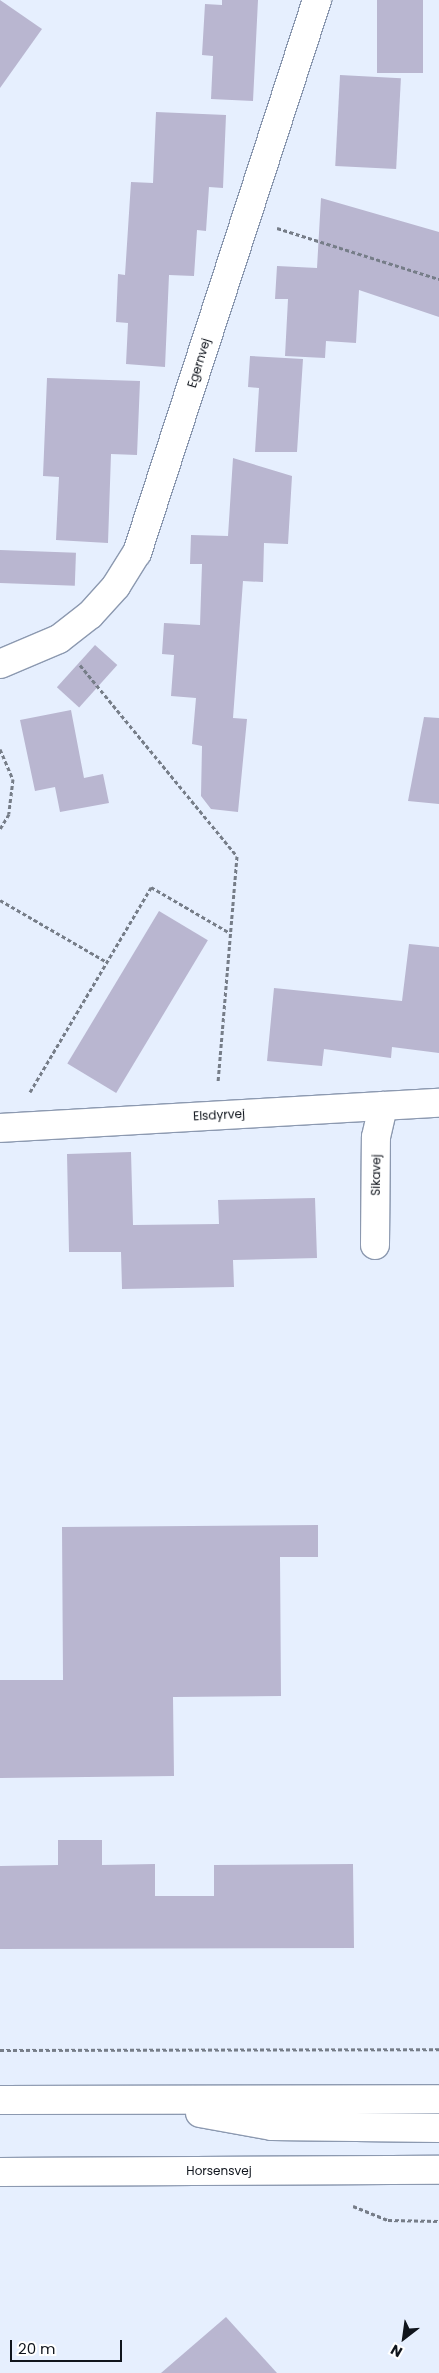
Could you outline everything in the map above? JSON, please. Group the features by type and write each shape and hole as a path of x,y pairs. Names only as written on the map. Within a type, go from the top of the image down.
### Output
{"street":[{"name":"Egernvej","path":"0,664 59,639 110,594 137,553 244,218 317,0"},
{"name":"Elsdyrvej","path":"0,1128 439,1103"},
{"name":"Sikavej","path":"375,1245 376,1137 383,1106"},
{"path":"0,2100 439,2099"},
{"path":"132,2100 272,2126 439,2128"},
{"name":"Horsensvej","path":"0,2172 439,2170"}],"path":[{"path":"244,218 439,279"},
{"path":"59,639 237,856 215,1115"},
{"path":"0,749 13,779 9,814 0,829"},
{"path":"27,1126 27,1097 151,888 230,933"},
{"path":"0,900 107,962"},
{"path":"0,2050 439,2049"},
{"path":"351,2205 388,2220 439,2221"}],"building":[{"path":"0,0 42,29 0,88"},
{"path":"222,0 258,0 253,101 211,99 213,56 202,55 205,4 222,5"},
{"path":"377,0 423,0 423,73 377,73"},
{"path":"340,75 401,78 396,169 335,166"},
{"path":"156,112 226,115 223,188 209,187 206,231 197,230 194,276 169,275 165,367 126,364 128,323 116,322 118,274 125,275 131,182 153,183"},
{"path":"321,198 439,232 439,317 359,290 356,343 326,341 325,358 285,356 288,299 275,299 277,266 317,268"},
{"path":"250,356 303,359 297,452 255,452 259,388 248,387"},
{"path":"47,378 140,381 137,455 111,454 108,543 56,540 59,477 43,476"},
{"path":"233,458 292,476 288,544 264,543 263,582 243,581 233,718 247,719 238,812 211,809 201,796 202,746 192,744 196,698 171,696 174,655 162,654 164,623 200,625 202,564 190,564 191,535 228,536"},
{"path":"0,550 76,553 75,586 0,583"},
{"path":"95,645 117,665 79,707 57,687"},
{"path":"71,710 84,778 103,774 109,803 60,812 55,787 35,791 20,720"},
{"path":"424,717 439,718 439,804 408,801"},
{"path":"159,911 208,940 116,1093 67,1064"},
{"path":"409,944 439,947 439,1053 392,1047 391,1058 324,1049 322,1066 267,1061 274,988 402,1001"},
{"path":"131,1152 133,1225 219,1224 218,1200 315,1198 317,1258 233,1260 234,1287 122,1289 121,1252 69,1252 67,1154"},
{"path":"318,1525 318,1557 280,1557 281,1696 173,1697 174,1776 0,1778 0,1680 63,1680 62,1527"},
{"path":"58,1840 102,1840 102,1865 155,1864 155,1896 214,1896 214,1865 353,1864 354,1948 0,1949 0,1866 58,1865"},
{"path":"226,2317 277,2373 161,2373"}]}
